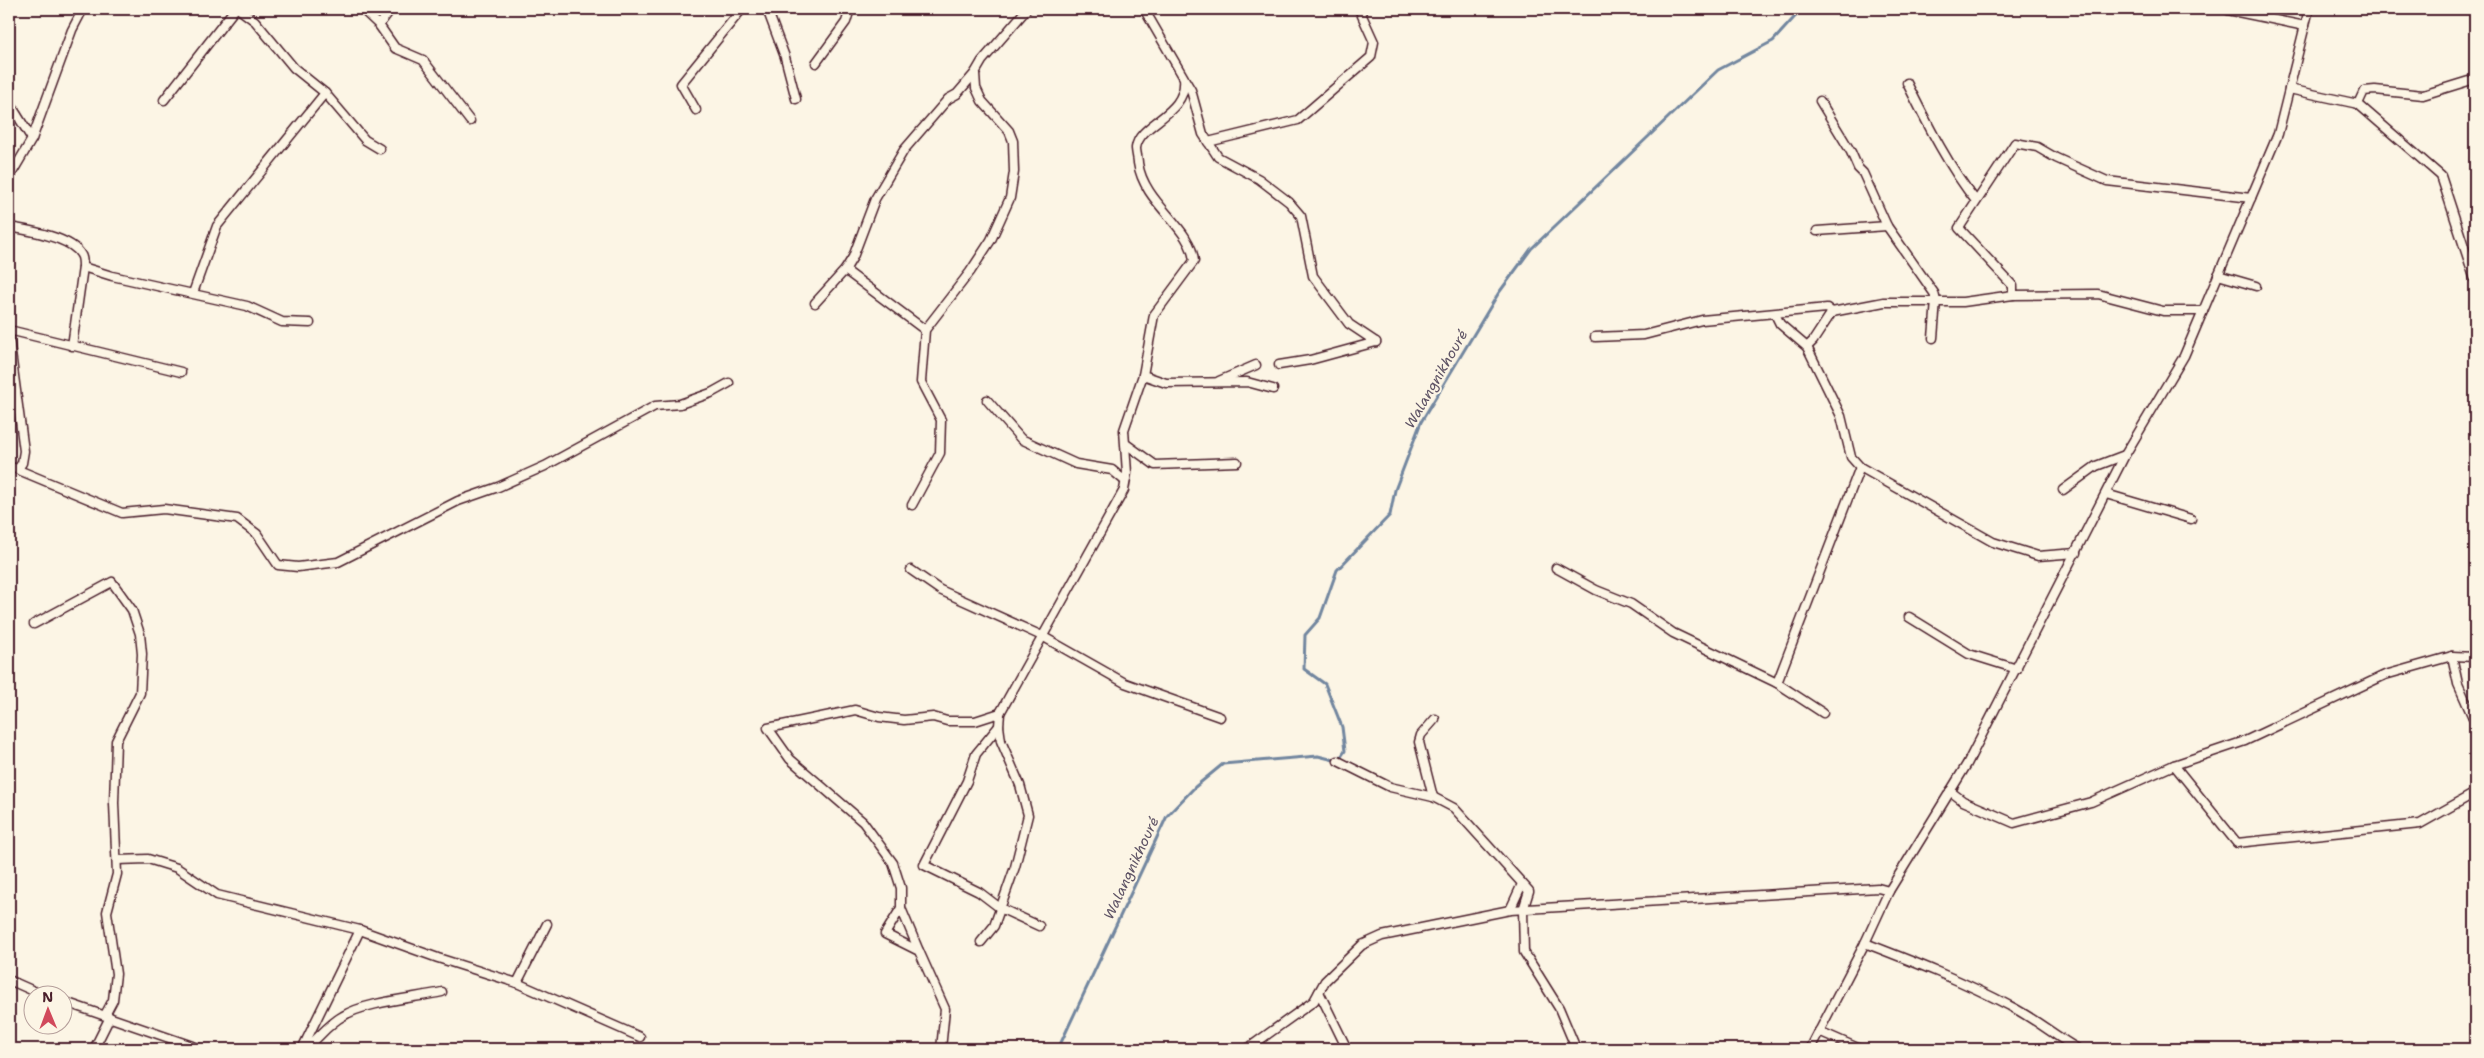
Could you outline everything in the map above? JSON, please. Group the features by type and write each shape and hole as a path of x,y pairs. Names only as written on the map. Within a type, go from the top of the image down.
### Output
{"street":[{"path":"9,178 32,139 72,30 83,9"},
{"path":"164,100 235,9"},
{"path":"239,9 255,21 294,68 325,93 365,140 380,149"},
{"path":"362,9 379,25 395,48 423,60 470,121"},
{"path":"379,25 391,9"},
{"path":"696,110 681,84 742,9"},
{"path":"767,9 786,57 796,99"},
{"path":"816,63 846,22 850,9"},
{"path":"815,302 845,270 853,257 875,199 904,150 948,99 957,94 975,73 982,61 1027,9"},
{"path":"1144,9 1191,90 1203,134 1218,157 1259,179 1289,202 1301,216 1313,276 1349,324 1376,342 1310,360 1279,365"},
{"path":"1208,142 1298,120 1371,57 1374,42 1359,9"},
{"path":"1810,1049 1865,943 1889,891 1967,764 2125,455 2184,356 2278,134 2309,9"},
{"path":"2228,10 2305,26"},
{"path":"912,505 940,453 941,420 921,382 925,330 970,272 991,240 1010,198 1014,172 1012,141 1009,131 982,101 976,88 975,73"},
{"path":"981,942 994,926 1016,867 1028,815 1020,785 1001,741 1000,713 1124,490 1126,444 1124,430 1143,375 1154,315 1194,261 1193,249 1157,205 1140,176 1136,147 1144,132 1162,120 1174,107 1185,88 1184,78"},
{"path":"2358,104 2364,91 2375,90 2423,95 2475,80"},
{"path":"1907,83 1928,124 1976,201"},
{"path":"2289,89 2358,104 2441,176 2475,280"},
{"path":"193,293 217,226 325,93"},
{"path":"1820,101 1852,152 1858,168 1864,173 1887,226 1934,293 1936,301 1933,338"},
{"path":"9,102 32,139"},
{"path":"2013,295 2013,286 1959,228 2014,143 2037,146 2056,158 2107,182 2251,198"},
{"path":"1817,231 1887,226"},
{"path":"9,227 43,234 72,246 81,255 83,267 72,346"},
{"path":"83,267 112,276 247,306 282,322 310,323"},
{"path":"845,270 925,330"},
{"path":"2218,275 2256,286"},
{"path":"1807,346 1813,341 1832,312 1884,302 1963,302 2013,295 2098,294 2163,311 2203,311"},
{"path":"1595,337 1644,334 1702,320 1827,308 1832,312"},
{"path":"1775,314 1780,324 1807,346 1841,416 1851,457 1860,467 1993,542 2038,556 2076,553"},
{"path":"9,330 181,372"},
{"path":"9,338 24,451 22,463 18,469"},
{"path":"1215,382 1256,365"},
{"path":"1143,375 1166,383 1246,382 1273,389"},
{"path":"9,466 122,513 164,509 238,519 257,534 278,565 298,568 338,562 458,501 498,487 545,466 655,406 680,404 711,393 729,383"},
{"path":"986,400 1022,439 1076,464 1112,470 1125,481"},
{"path":"1126,444 1155,465 1237,462"},
{"path":"2063,490 2096,466 2125,455"},
{"path":"1777,683 1860,467"},
{"path":"2106,494 2191,519"},
{"path":"1556,568 1596,590 1632,604 1673,634 1777,683 1823,713"},
{"path":"911,570 940,590 1042,636 1125,683 1220,717"},
{"path":"34,624 112,582 132,610 140,634 142,654 140,693 116,741 114,803 117,874 107,912 116,974 113,1000 94,1049"},
{"path":"1909,617 1969,654 2017,669"},
{"path":"1950,791 1963,801 2014,822 2091,802 2174,765 2246,741 2385,675 2452,656 2475,657"},
{"path":"2452,656 2458,684 2475,722"},
{"path":"941,1049 945,1009 918,951 901,908 901,888 893,863 863,822 790,759 768,728 855,710 879,717 904,720 933,718 947,721 975,721 1000,713"},
{"path":"1433,797 1419,742 1422,735 1435,720"},
{"path":"999,726 976,754 967,780 924,865 979,892 1000,908 1039,926"},
{"path":"1338,761 1390,787 1433,797 1454,808 1529,891 1523,910 1524,952 1559,1008 1575,1046"},
{"path":"2174,765 2237,843 2420,824 2475,793"},
{"path":"117,860 148,859 177,868 217,895 360,930 517,984 640,1037"},
{"path":"1510,910 1522,884"},
{"path":"1247,1049 1314,1000 1325,981 1362,945 1382,936 1510,910 1878,888 1889,891"},
{"path":"901,908 885,934 918,951"},
{"path":"517,984 547,924"},
{"path":"303,1049 360,930"},
{"path":"1865,943 1936,970 2012,1006 2050,1033 2078,1049"},
{"path":"9,980 22,986"},
{"path":"303,1049 321,1037 333,1023 354,1010 442,992"},
{"path":"1319,992 1346,1049"},
{"path":"72,1005 201,1049"},
{"path":"1820,1031 1860,1049"}],"waterway":[{"name":"Walangnikhouré","path":"1058,1049 1167,816 1195,787 1223,764 1318,756 1338,761 1345,751 1342,727 1325,684 1304,669 1305,635 1320,618 1337,570 1390,515 1395,490 1421,422 1498,294 1531,249 1718,70 1773,41 1802,9"}]}
